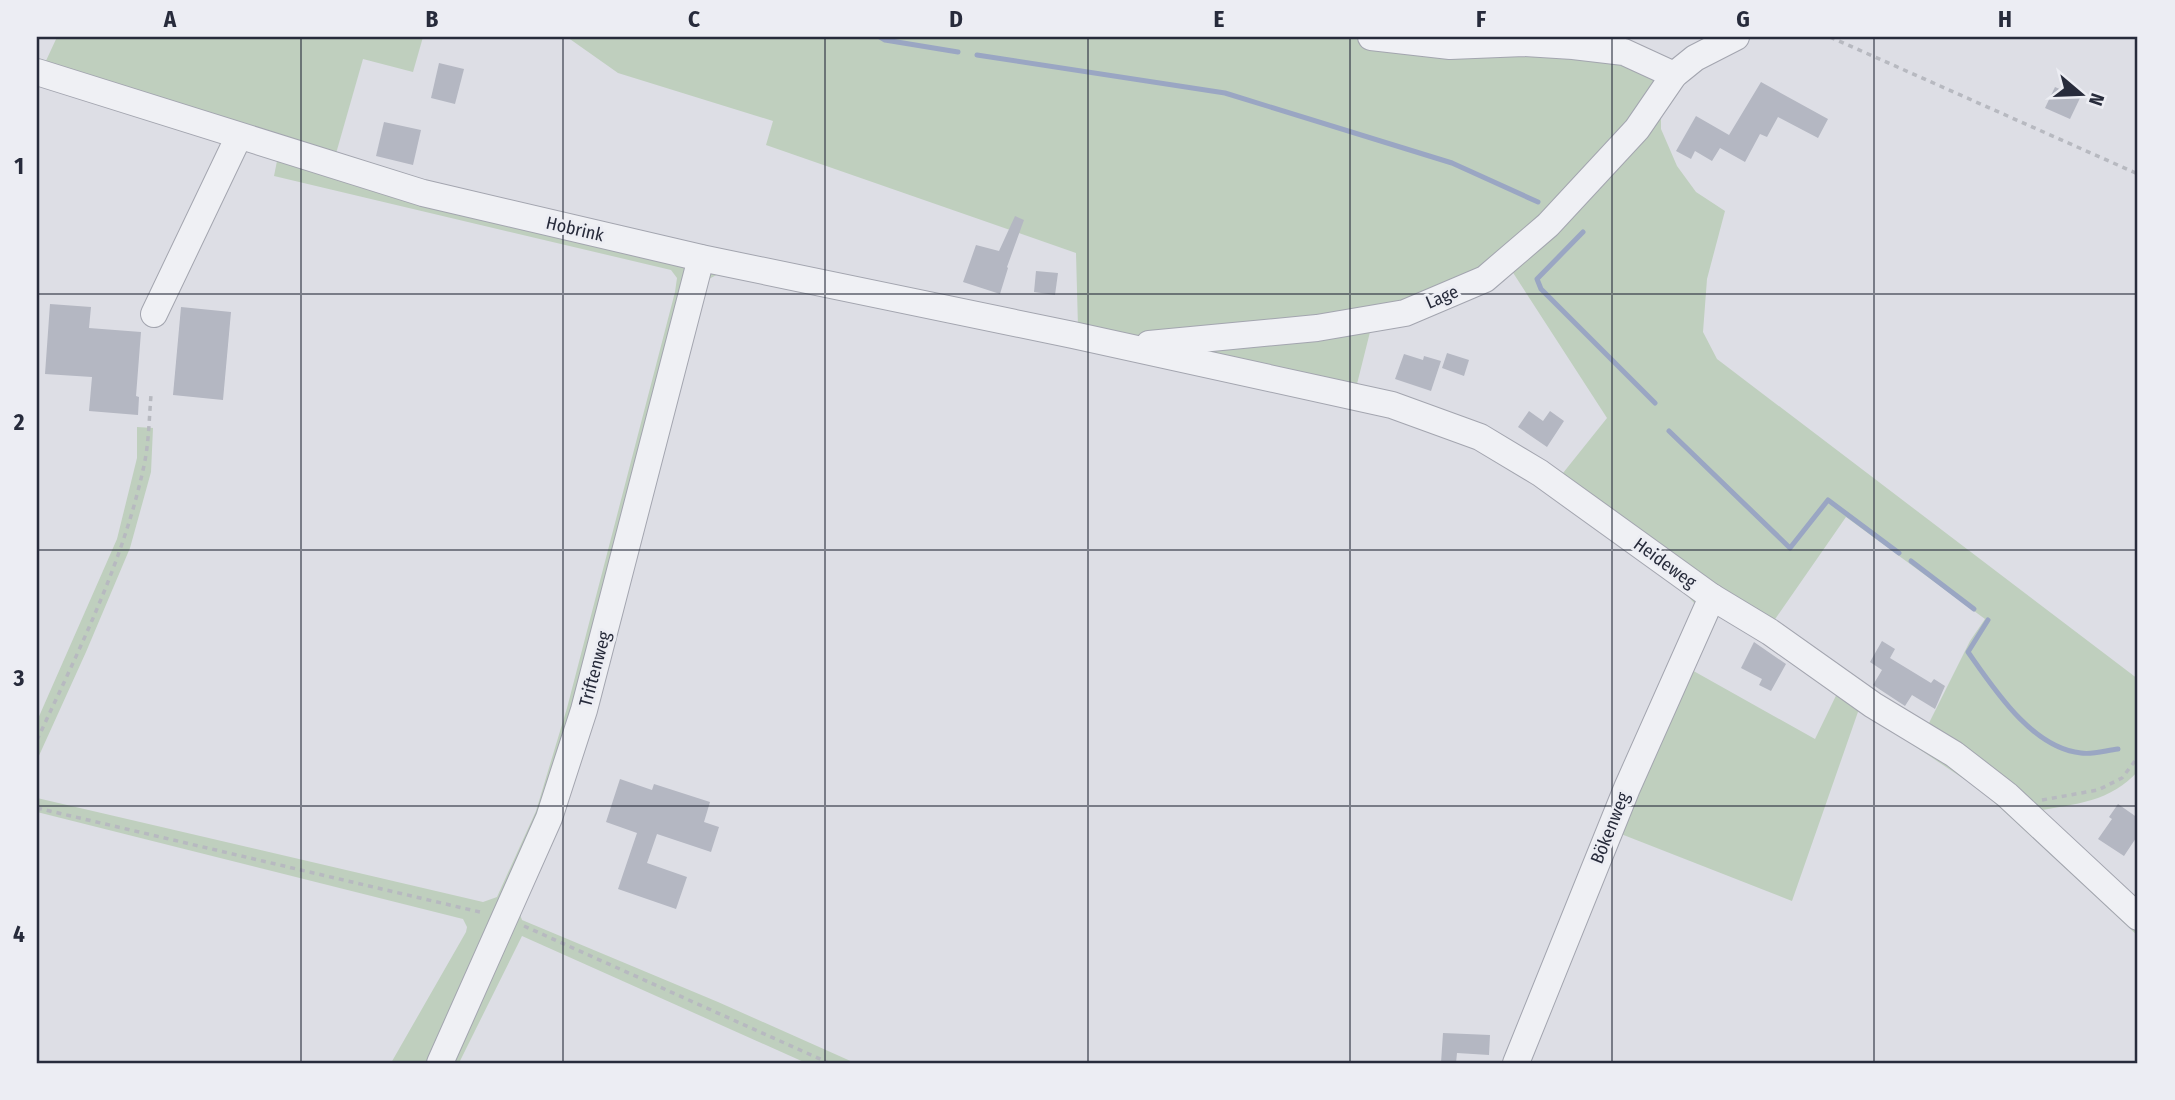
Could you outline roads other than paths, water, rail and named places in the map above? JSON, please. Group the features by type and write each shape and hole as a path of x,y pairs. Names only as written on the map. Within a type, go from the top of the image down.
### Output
{"street":[{"path":"1371,37 1450,46 1524,43 1624,52 1674,75"},
{"name":"Lage","path":"1122,347 1317,328 1405,313 1485,279 1548,225 1637,129 1674,75 1695,58 1735,37"},
{"name":"Hobrink","path":"37,72 423,193 701,258 1122,347"},
{"path":"154,314 239,136"},
{"name":"Triftenweg","path":"440,1063 549,818 584,710 701,258"},
{"name":"Heideweg","path":"1122,347 1392,405 1480,437 1540,473 1712,597 1770,632 1873,705 1954,754 2018,805 2138,917"},
{"name":"Bökenweg","path":"1516,1063 1626,788 1712,597"}],"waterway":[{"path":"880,37 958,52"},
{"path":"977,55 1225,93 1452,163 1538,202"},
{"path":"1583,232 1537,279 1541,289 1655,403"},
{"path":"1669,431 1790,548 1828,500 1899,553"},
{"path":"1911,561 1974,609"},
{"path":"1988,620 1968,652 2002,699 2031,729 2063,749 2086,753 2118,749"}]}
